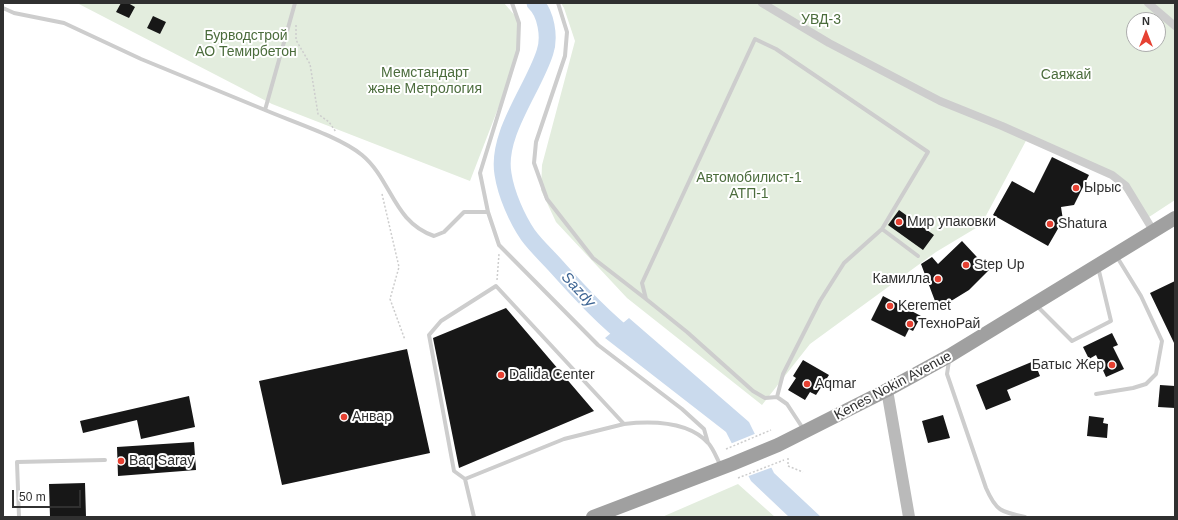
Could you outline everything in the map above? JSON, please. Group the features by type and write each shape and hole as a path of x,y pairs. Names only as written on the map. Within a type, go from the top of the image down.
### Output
{"highway":[{"name":"Kenes Nokin Avenue","path":"593,517 778,445 887,390 949,356 1175,218"}],"main road":[{"path":"887,390 909,517"}],"street":[{"path":"762,3 771,6 829,43 940,101 1002,126 1112,175 1126,186 1151,234"},
{"path":"1148,3 1175,26"}],"lane":[{"path":"265,110 295,3"},
{"path":"512,3 519,22 518,50 480,173 488,212 500,245 598,345 682,409 704,429 708,443"},
{"path":"558,3 567,32 565,56 536,142 534,163 547,199 593,258 687,332 753,392 765,398 777,397 788,404 805,432"},
{"path":"3,8 14,13 64,23 141,59 344,143 362,156 374,169 407,221 424,233 434,236 444,232 464,212 488,212"},
{"path":"646,299 642,283 755,39 776,49 928,152 882,230 844,263 820,300 783,374 777,397"},
{"path":"882,230 918,256"},
{"path":"1096,394 1133,388 1146,384 1156,374 1162,341 1141,296 1116,255"},
{"path":"1035,304 1072,341 1111,321 1098,266"},
{"path":"474,517 465,479 454,471 429,335 441,321 496,286 624,424"},
{"path":"949,356 947,374 986,488 993,504 1003,513 1025,517"},
{"path":"465,479 564,439 624,424 643,422 688,429 708,443 727,466"},
{"path":"19,517 17,462 105,460"}],"path":[{"path":"296,25 296,40 310,64 318,114 329,122 344,143"},
{"path":"380,189 399,267 390,299 405,340"},
{"path":"496,286 500,245"},
{"path":"726,450 771,430"},
{"path":"788,458 788,466 803,472"},
{"path":"738,478 784,460"}],"green space":[{"name":"Мемстандарт және Метрология","path":"77,3 504,3 517,18 519,39 516,62 470,181 272,104"},
{"name":"Автомобилист-1 АТП-1","path":"561,3 1175,3 1175,200 1146,219 1112,175 1028,137 981,225 936,252 810,344 762,405 627,298 556,222 541,190 542,165 575,41"},
{"path":"738,484 775,517 662,517"}],"water":[{"path":"629,318 749,422 774,473 821,517 789,517 751,481 726,432 605,338"}],"pier":[{"path":"757,433 773,467 746,477 730,444"}],"building":[{"path":"121,3 128,3 135,7 129,18 116,12"},
{"path":"153,16 166,22 160,34 147,28"},
{"path":"1052,157 1089,175 1074,205 1061,207 1063,220 1048,246 993,215 1012,181 1034,193"},
{"path":"899,210 934,235 923,250 888,225"},
{"path":"962,241 989,270 969,290 938,309 921,264 932,257 938,264"},
{"path":"1175,281 1175,345 1150,293"},
{"path":"883,296 921,316 913,331 909,329 905,337 871,320"},
{"name":"Dalida Center","path":"506,308 594,411 459,468 433,338"},
{"path":"1112,333 1118,345 1113,347 1124,369 1106,377 1096,355 1089,359 1083,347"},
{"name":"Анвар","path":"407,349 430,453 282,485 259,381"},
{"name":"Aqmar","path":"803,360 829,375 816,395 810,392 805,400 788,390 796,378 793,376"},
{"path":"1034,361 1040,376 1007,390 1011,400 986,410 976,385"},
{"path":"1160,385 1175,386 1175,408 1158,407"},
{"path":"189,396 195,427 141,439 137,420 83,433 80,421"},
{"path":"943,415 950,438 928,443 922,421"},
{"path":"1089,416 1104,418 1103,423 1108,424 1107,438 1087,436"},
{"path":"194,442 196,470 118,476 117,447"},
{"path":"85,483 86,517 50,517 49,484"}],"waterway":[{"name":"Sazdy","path":"535,3 542,13 546,26 546,46 540,66 510,127 505,143 502,159 503,174 507,190 512,206 520,222 534,243 593,306 635,343"}],"place":[{"name":"Ырыс","path":"1076,188"},
{"name":"Мир упаковки","path":"899,222"},
{"name":"Shatura","path":"1050,224"},
{"name":"Step Up","path":"966,265"},
{"name":"Камилла","path":"938,279"},
{"name":"Keremet","path":"890,306"},
{"name":"ТехноРай","path":"910,324"},
{"name":"Батыс Жер","path":"1112,365"},
{"name":"Dalida Center","path":"501,375"},
{"name":"Aqmar","path":"807,384"},
{"name":"Анвар","path":"344,417"},
{"name":"Baq Saray","path":"121,461"}],"park label":[{"name":"УВД-3","path":"821,20"},
{"name":"Бурводстрой АО Темирбетон","path":"246,44"},
{"name":"Саяжай","path":"1066,75"}]}
